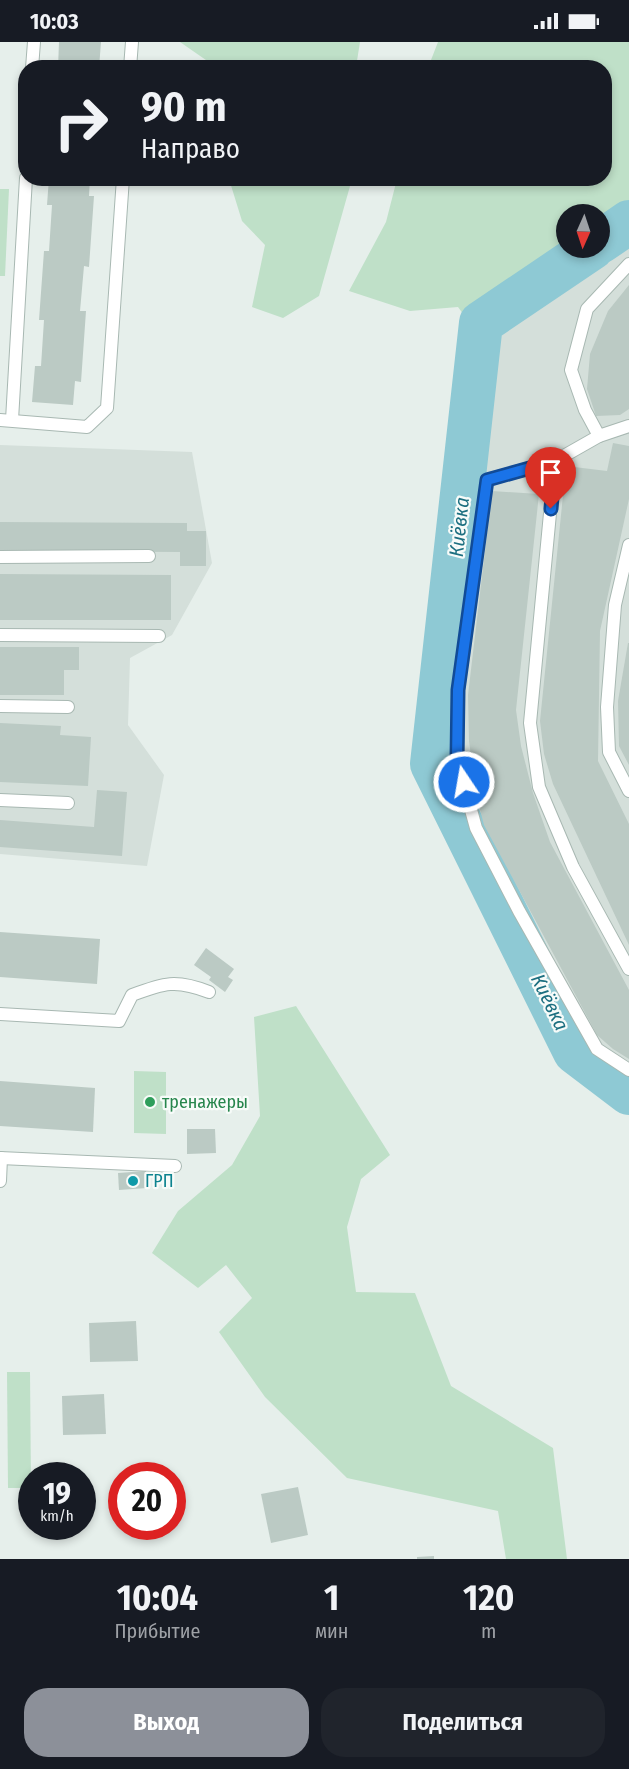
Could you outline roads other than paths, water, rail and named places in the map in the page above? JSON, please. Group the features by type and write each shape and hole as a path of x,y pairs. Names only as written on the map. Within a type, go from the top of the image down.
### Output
{"lane":[{"path":"33,60 34,42"},
{"path":"131,60 132,42"},
{"path":"25,186 6,420 87,427 107,408 122,186"},
{"path":"599,436 585,410 571,370 587,309 629,264"},
{"path":"629,426 599,436 555,461 487,480 458,690 457,759 476,828 519,911 597,1049 629,1070"},
{"path":"555,461 530,723 539,787 573,867 629,969"},
{"path":"629,545 615,605 607,707 609,752 629,791"},
{"path":"0,557 149,556"},
{"path":"0,635 159,636"},
{"path":"0,706 68,707"},
{"path":"0,800 68,802"},
{"path":"0,1014 119,1021 132,995 162,984 190,984 208,992"},
{"path":"0,1181 0,1158 175,1166"}],"waterway":[{"name":"Киёвка","path":"610,235 629,222"},
{"name":"Киёвка","path":"577,258 481,323 432,764 575,1052 629,1093"}],"place":[{"name":"тренажеры","path":"150,1102"},
{"name":"ГРП","path":"133,1181"}]}
